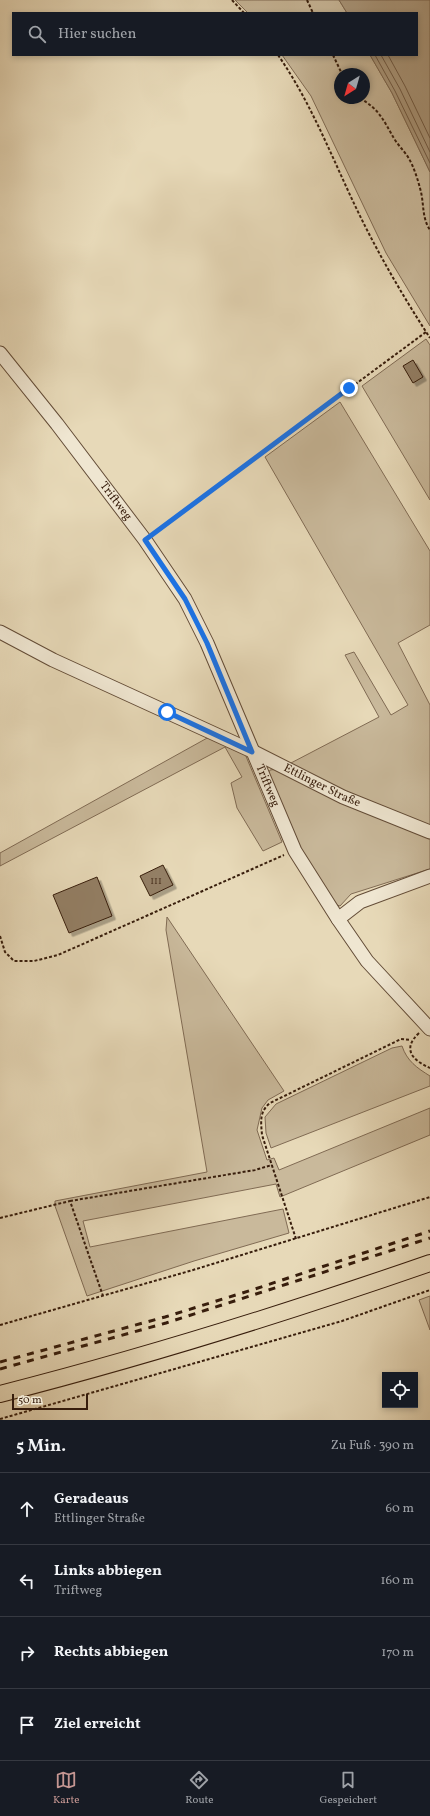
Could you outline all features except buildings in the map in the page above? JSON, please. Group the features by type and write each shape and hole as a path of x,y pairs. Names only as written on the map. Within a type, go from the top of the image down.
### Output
{"main road":[{"path":"0,1394 150,1352 344,1293 430,1263"}],"street":[{"name":"Triftweg","path":"0,353 57,424 145,540 188,605 207,643 295,851 338,919 381,978 428,1027"},
{"name":"Ettlinger Straße","path":"0,632 53,660 252,752 343,797 430,832"},
{"path":"338,919 360,902 430,876"}],"path":[{"path":"232,0 243,12"},
{"path":"307,0 313,12"},
{"path":"279,56 291,74 315,117 363,222 430,338"},
{"path":"333,56 339,68"},
{"path":"370,104 384,120 395,140 409,158 416,173 421,192 425,222 430,230"},
{"path":"145,540 426,332"},
{"path":"0,936 5,952 14,961 34,961 58,955 295,851"},
{"path":"296,1239 262,1135 261,1117 265,1107 270,1103 401,1039 411,1040 428,1027"},
{"path":"411,1040 410,1050 414,1058 430,1068"},
{"path":"0,1218 70,1201 256,1170 272,1165"},
{"path":"0,1324 103,1296 296,1239 430,1197"},
{"path":"70,1201 103,1296"},
{"path":"0,1419 319,1328 430,1290"}],"shaded area":[{"path":"235,0 339,0 346,12 247,12"},
{"path":"283,56 371,56 392,93 430,172 430,326 386,253 311,96"},
{"path":"426,339 430,345 430,500 362,386"},
{"path":"340,402 430,551 430,625 398,643 430,705 430,869 351,894 340,906 334,904 305,859 267,776 270,770 279,769 320,782 289,764 379,717 345,655 354,652 391,715 408,705 265,457"},
{"path":"209,737 245,754 282,842 263,851 237,808 231,783 242,777 225,747 0,866 0,853"},
{"path":"167,917 284,1091 268,1100 262,1108 257,1130 267,1160 274,1158 279,1170 430,1108 430,1135 280,1197 276,1184 83,1221 90,1247 283,1209 289,1233 194,1261 87,1296 55,1206 55,1201 207,1172 166,930"},
{"path":"402,1046 413,1064 430,1076 430,1086 271,1148 266,1133 265,1117 276,1104 392,1048"},
{"path":"430,1296 430,1330 419,1300"}],"water":[{"path":"339,0 430,0 430,172 392,93 371,56 418,56 418,12 346,12"}],"railway":[{"path":"0,1362 165,1317 430,1231"},
{"path":"0,1369 166,1323 430,1238"}],"route":[{"path":"167,712 252,752 207,643 185,599 145,540 349,388"}]}
